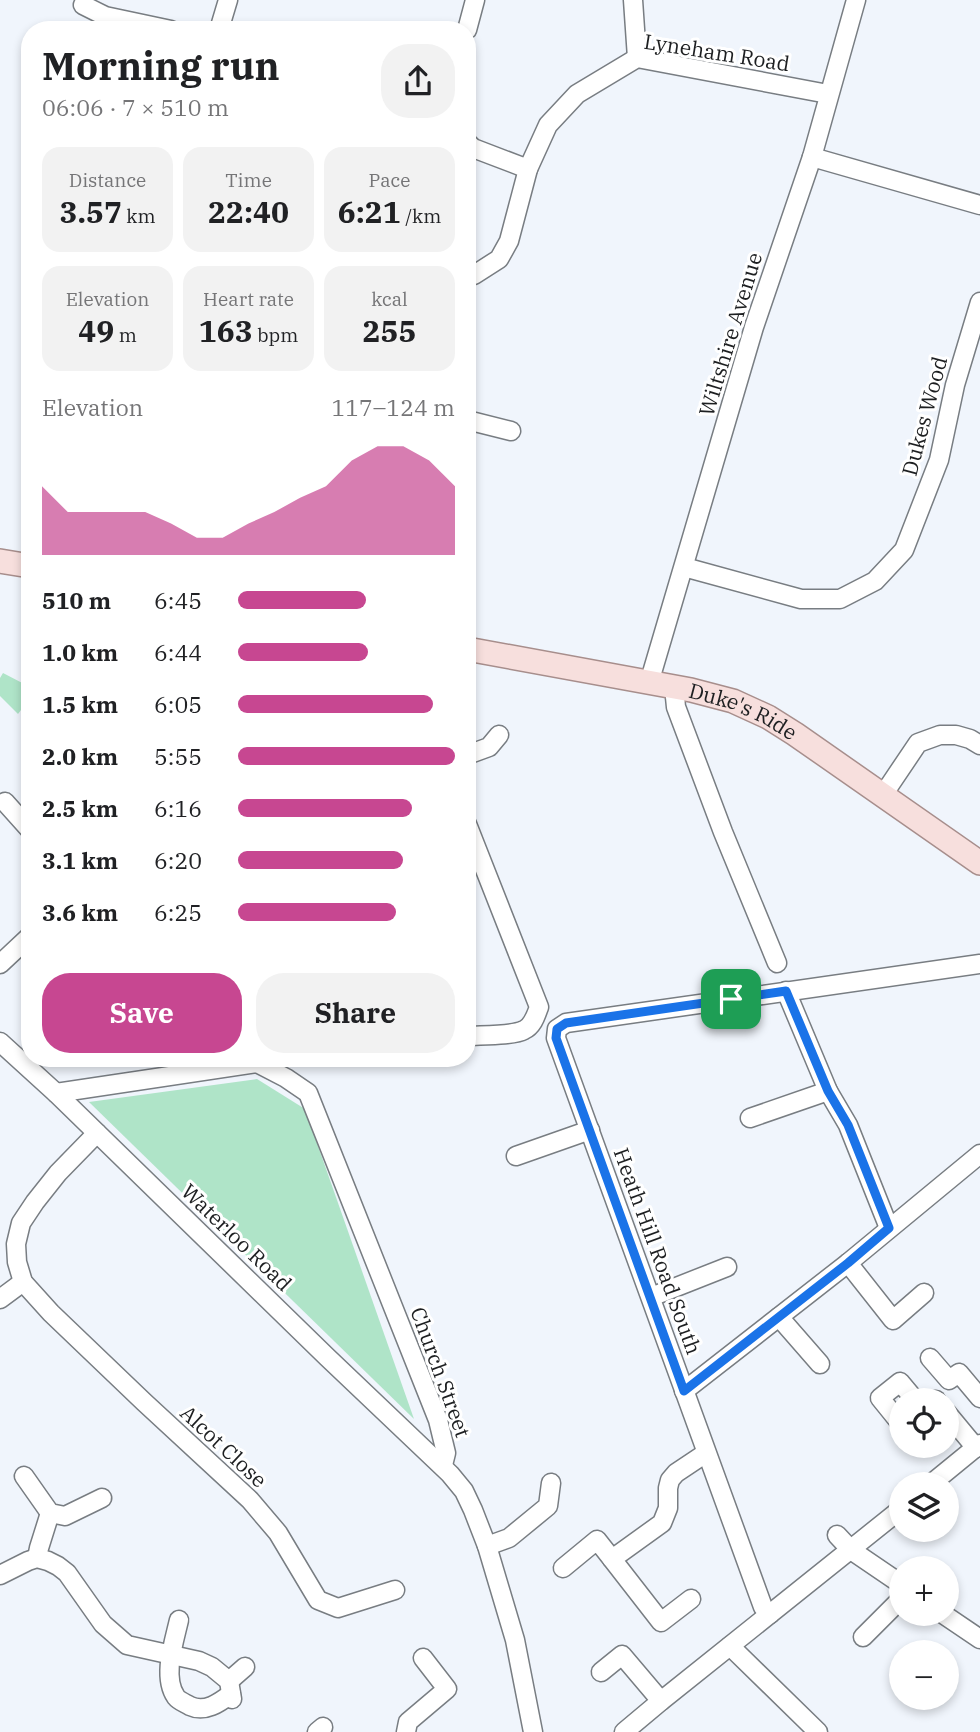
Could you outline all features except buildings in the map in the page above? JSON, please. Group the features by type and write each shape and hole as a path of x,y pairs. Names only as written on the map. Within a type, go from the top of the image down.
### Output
{"main road":[{"path":"0,561 21,564"},
{"name":"Duke's Ride","path":"476,651 674,687 733,701 796,733 980,863"}],"street":[{"path":"222,21 228,0"},
{"path":"469,21 475,0"},
{"path":"633,0 637,58"},
{"name":"Wiltshire Avenue","path":"649,683 754,327 812,158 856,0"},
{"path":"83,5 105,16 129,21"},
{"name":"Lyneham Road","path":"476,274 499,259 509,242 528,169 548,125 577,94 637,58 828,94"},
{"path":"476,149 528,169"},
{"path":"812,158 980,205"},
{"name":"Dukes Wood","path":"684,567 801,600 840,599 875,581 904,550 939,460 955,384 980,302"},
{"path":"476,422 512,431"},
{"path":"674,687 676,707 723,832 777,963"},
{"path":"476,752 489,747 499,735"},
{"path":"883,795 918,743 940,735 956,735 980,745"},
{"path":"5,802 21,820"},
{"path":"476,847 539,1007 534,1021 526,1030 476,1036"},
{"path":"0,964 21,944"},
{"path":"889,1228 848,1125 828,1091 786,991 980,964"},
{"name":"Heath Hill Road South","path":"770,1614 763,1606 556,1038 557,1029 566,1023 786,991"},
{"name":"Waterloo Road","path":"0,1042 21,1061"},
{"name":"Waterloo Road","path":"27,1067 327,1357 443,1465"},
{"name":"Church Street","path":"56,1093 230,1067"},
{"name":"Church Street","path":"264,1067 308,1093 438,1420 446,1453 443,1465 464,1491 487,1546 514,1640 533,1732"},
{"path":"750,1118 828,1091"},
{"path":"516,1156 590,1130"},
{"path":"0,1299 23,1282 17,1262 16,1244 21,1223 58,1173 97,1133"},
{"path":"684,1391 848,1263 980,1154"},
{"path":"848,1263 893,1320 925,1293"},
{"path":"651,1297 727,1267"},
{"name":"Alcot Close","path":"23,1282 51,1313 250,1500 278,1533 318,1600 338,1608 395,1590"},
{"path":"779,1317 820,1364"},
{"path":"930,1359 949,1380 959,1373 980,1398"},
{"path":"892,1388 900,1381 906,1388"},
{"path":"889,1390 880,1398 889,1409"},
{"path":"946,1472 978,1446 959,1426"},
{"path":"612,1559 662,1523 668,1508 670,1480 706,1452"},
{"path":"24,1476 50,1513 65,1516 102,1498"},
{"path":"487,1546 509,1538 548,1506 551,1483"},
{"path":"37,1558 50,1513"},
{"path":"633,1729 661,1701 889,1518"},
{"path":"837,1535 851,1550 889,1576"},
{"path":"563,1568 597,1540 661,1622 691,1599"},
{"path":"0,1575 37,1558 48,1561 61,1568 103,1624 127,1645 199,1661 212,1667 231,1691"},
{"path":"863,1637 889,1611"},
{"path":"179,1620 171,1654 170,1684 178,1699 197,1709 215,1706 231,1691 245,1667"},
{"path":"959,1625 980,1639"},
{"path":"730,1646 818,1732"},
{"path":"601,1672 622,1655 661,1701"},
{"path":"406,1732 408,1722 447,1689 422,1658"}],"green space":[{"path":"3,673 21,682 21,710 18,714 0,696 0,678"},
{"path":"257,1079 305,1109 414,1419 89,1102"}],"route":[{"path":"786,991 828,1091 848,1125 889,1228 684,1391 556,1038 557,1029 566,1023 731,999 786,991"}]}
